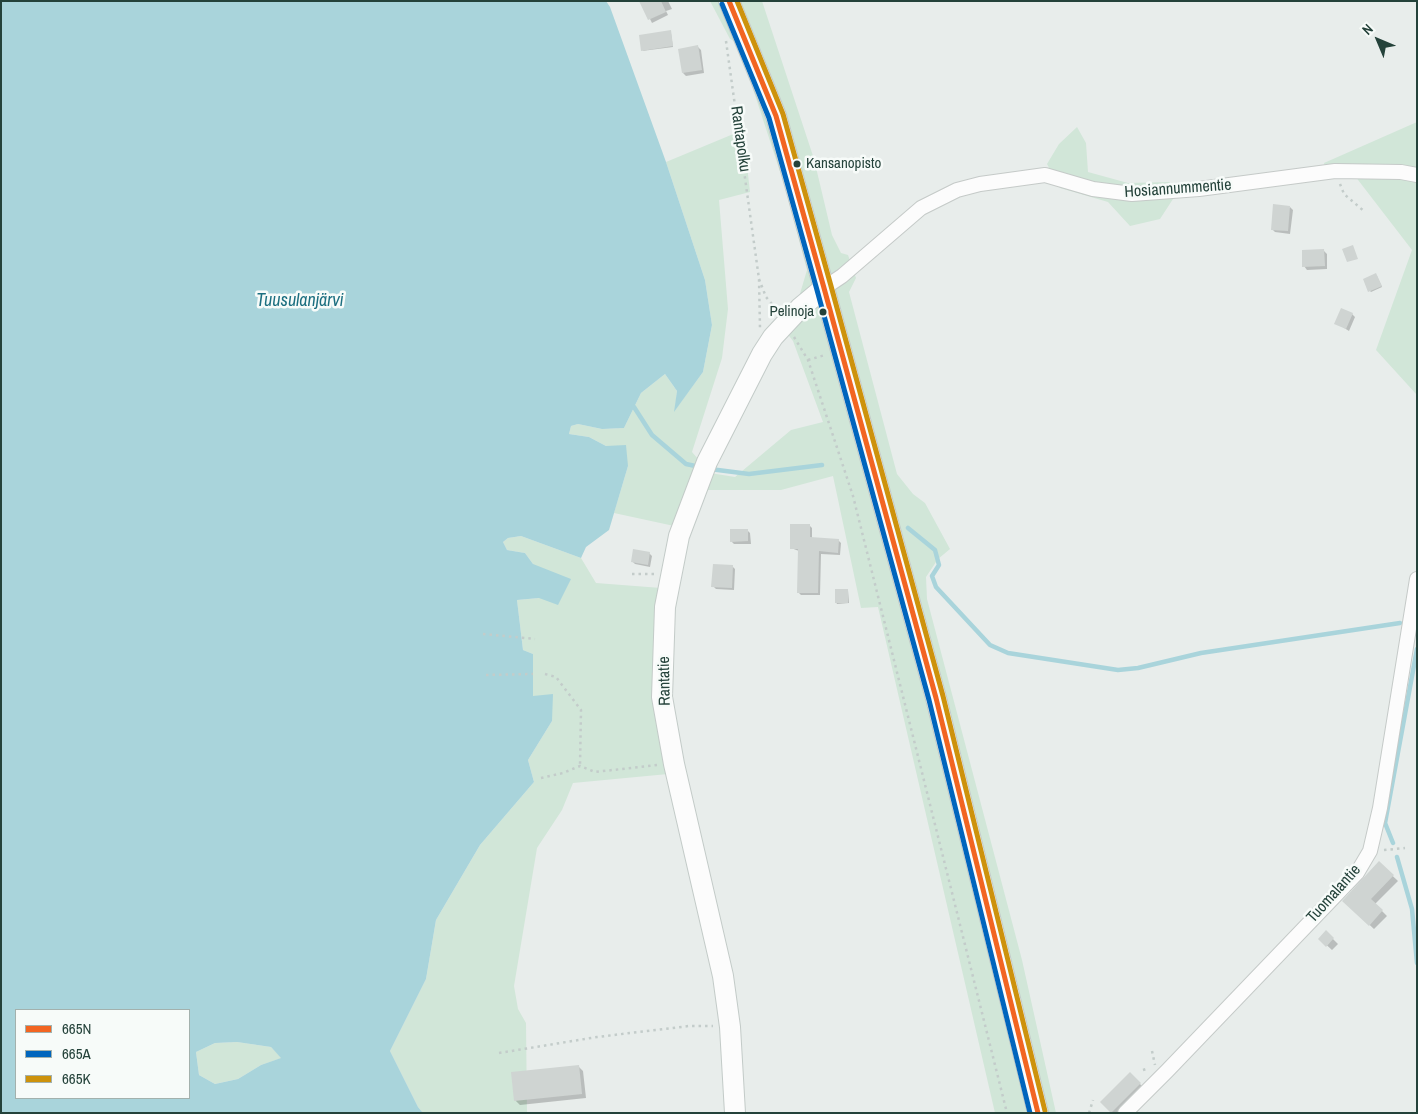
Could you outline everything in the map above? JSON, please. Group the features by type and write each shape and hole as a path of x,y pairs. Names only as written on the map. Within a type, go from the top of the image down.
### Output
{"main road":[{"path":"729,1 776,116 824,288 936,698 1002,958 1038,1113"},
{"name":"Rantatie","path":"735,1113 730,1027 722,976 674,764 662,697 665,608 670,573 679,536 696,485 707,462 762,354 785,323 824,288"}],"street":[{"name":"Hosiannummentie","path":"824,288 842,276 921,208 957,190 980,184 1045,175 1093,189 1132,194 1199,189 1335,171 1401,172 1417,176"},
{"name":"Tuomalantie","path":"1125,1113 1168,1071 1356,873 1370,850 1380,808 1417,579"}],"path":[{"name":"Rantapolku","path":"725,36 759,279 762,354"},
{"path":"1335,171 1344,194 1364,212"},
{"name":"Rantapolku","path":"759,279 766,297 808,360 853,496 1007,1113"},
{"path":"808,360 824,354 828,364"},
{"path":"632,574 670,573"},
{"path":"484,634 535,639"},
{"path":"486,675 533,674"},
{"path":"546,674 556,677 580,710 580,766"},
{"path":"541,778 563,773 580,766 595,772 674,764"},
{"path":"1370,850 1405,848"},
{"path":"499,1054 597,1037 689,1026 730,1027"},
{"path":"1152,1051 1155,1067"},
{"path":"1089,1113 1093,1100"}],"green space":[{"path":"710,1 762,1 814,159 832,235 841,253 848,255 856,278 849,292 897,474 913,494 925,503 950,549 938,559 926,577 927,599 1022,960 1056,1113 995,1113 878,607 861,608 833,476 781,490 699,490 688,529 614,513 628,466 606,446 589,437 569,434 571,426 578,424 602,429 624,428 641,393 665,374 677,391 675,410 703,372 712,325 705,280 666,162 743,130 750,192 719,200 728,309 722,358 692,452 710,473 735,477 791,430 823,422 793,341 776,319 799,297 807,270 785,187 738,43 730,39"},
{"path":"1417,122 1417,395 1376,350 1412,250 1355,176 1327,178 1324,163"},
{"path":"1077,127 1086,143 1088,172 1128,183 1170,182 1173,199 1160,219 1130,226 1108,202 1060,188 1047,164 1059,144"},
{"path":"521,536 581,558 596,583 661,588 668,774 573,783 562,810 537,848 514,986 518,1009 526,1023 527,1113 423,1113 418,1107 390,1051 426,979 436,920 480,845 534,782 528,760 552,721 533,697 533,654 523,650 517,600 539,598 533,564 525,553 507,550 503,542 508,538"},
{"path":"237,1042 271,1047 282,1058 261,1065 238,1079 215,1084 199,1075 196,1052 215,1043"}],"water":[{"name":"Tuusulanjärvi","path":"1,1 606,1 610,7 666,162 705,280 712,325 703,372 674,412 677,391 665,374 641,393 624,428 602,429 578,424 571,426 569,434 589,437 606,446 626,445 628,466 609,530 586,547 581,558 521,536 508,538 503,542 507,550 525,553 533,564 571,579 558,605 539,598 517,600 523,650 533,654 533,696 553,694 552,721 528,760 534,782 480,845 436,920 426,979 390,1051 418,1107 423,1113 1,1113","holes":["237,1042 271,1047 281,1058 261,1065 238,1079 215,1084 199,1075 196,1052 215,1043"]}],"building":[{"path":"639,1 661,1 666,12 648,20"},
{"path":"671,30 673,46 641,51 639,35"},
{"path":"698,45 702,70 682,73 678,49"},
{"path":"1273,204 1290,206 1288,231 1271,230"},
{"path":"1353,245 1358,259 1347,262 1342,249"},
{"path":"1324,249 1325,266 1302,267 1302,250"},
{"path":"1376,273 1382,286 1368,292 1363,279"},
{"path":"1341,308 1353,313 1346,329 1334,324"},
{"path":"790,524 810,524 810,537 839,539 838,553 819,551 818,593 797,593 798,549 790,549"},
{"path":"730,529 748,529 748,541 730,542"},
{"path":"633,549 650,552 648,565 631,562"},
{"path":"713,564 733,565 732,588 711,587"},
{"path":"835,589 848,589 848,603 835,603"},
{"path":"1379,861 1394,875 1371,899 1383,910 1369,926 1342,901"},
{"path":"1326,930 1334,938 1326,947 1318,939"},
{"path":"579,1065 582,1094 514,1101 511,1072"},
{"path":"1130,1072 1141,1083 1111,1113 1100,1102"}],"waterway":[{"path":"634,407 652,435 686,464 700,467"},
{"path":"710,469 749,474 822,465"},
{"path":"908,528 935,550 939,565 932,576 936,587 990,645 1008,653 1118,670 1138,668 1201,653 1400,623"},
{"path":"1393,843 1385,823 1417,649"},
{"path":"1397,857 1412,909 1417,963"}],"transit line":[{"name":"665N","path":"729,1 776,116 824,288 936,698 1038,1113"},
{"name":"665K","path":"737,1 783,114 831,286 943,696 1045,1111"},
{"name":"665A","path":"722,4 769,118 817,290 929,700 1030,1113"}],"place":[{"name":"Kansanopisto","path":"797,164"},
{"name":"Pelinoja","path":"823,312"}]}
